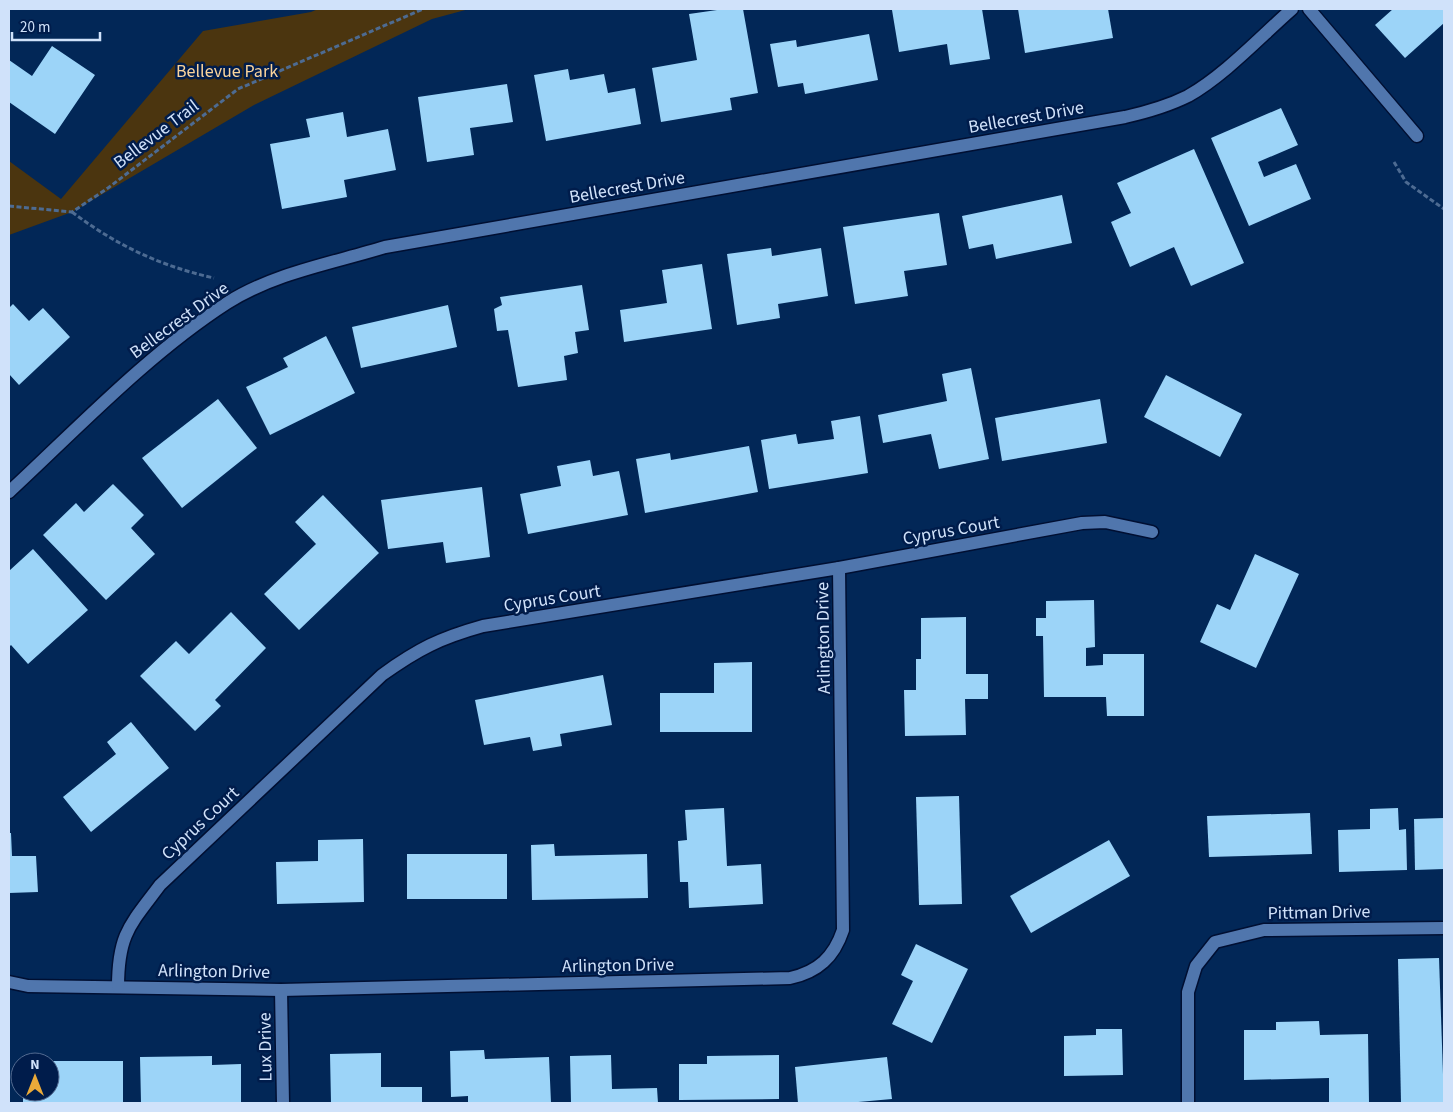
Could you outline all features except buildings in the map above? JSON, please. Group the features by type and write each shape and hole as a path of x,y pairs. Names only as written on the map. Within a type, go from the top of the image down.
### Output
{"street":[{"name":"Bellecrest Drive","path":"9,492 143,366 228,302 280,278 385,247 1116,119 1159,109 1188,96 1212,80 1292,9"},
{"path":"1309,9 1417,136"},
{"name":"Cyprus Court","path":"118,988 120,951 124,937 137,914 160,885 382,675 418,650 437,640 483,626 839,568 1082,523 1105,522 1152,532"},
{"name":"Arlington Drive","path":"9,982 28,986 281,990 790,978 806,974 819,967 833,952 839,942 844,915 839,568"},
{"name":"Pittman Drive","path":"1188,1103 1188,992 1196,966 1215,942 1264,930 1444,928"},
{"name":"Lux Drive","path":"281,990 284,1103"}],"path":[{"name":"Bellevue Trail","path":"72,212 108,188 238,89 423,9"},
{"path":"1394,162 1406,182 1444,209"},
{"path":"9,206 72,212 104,236 144,256 182,271 214,278"}],"green space":[{"name":"Bellevue Park","path":"318,9 469,9 432,19 254,105 72,212 9,235 9,161 61,199 203,31 311,12"}]}
